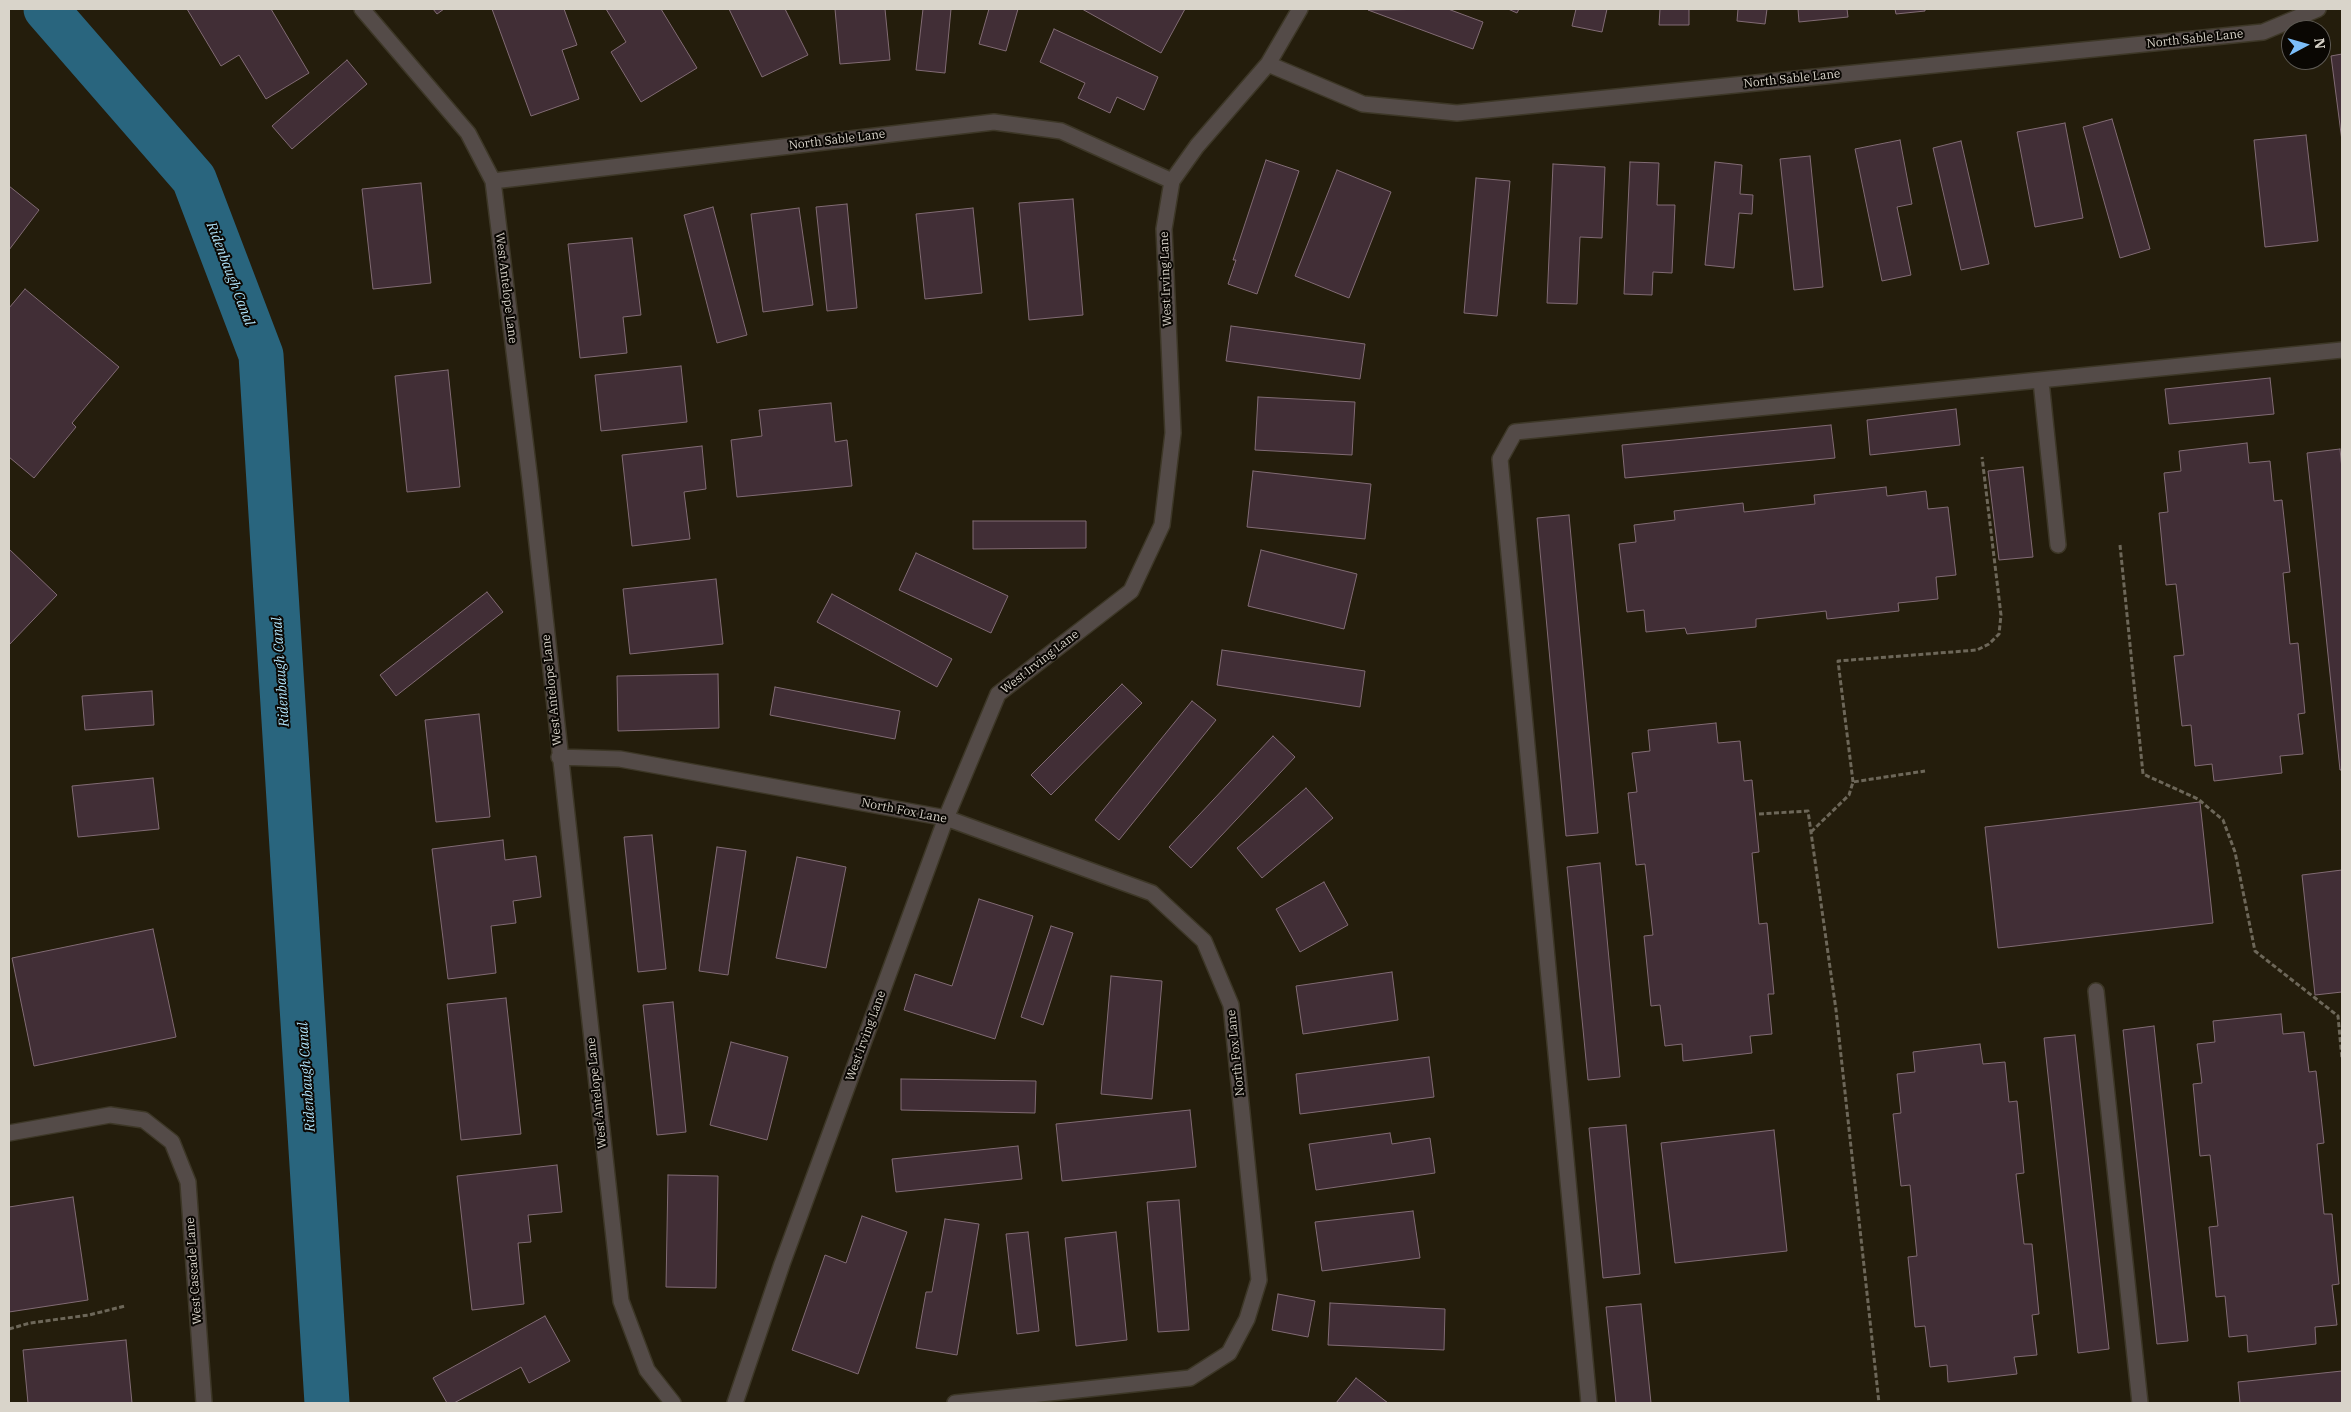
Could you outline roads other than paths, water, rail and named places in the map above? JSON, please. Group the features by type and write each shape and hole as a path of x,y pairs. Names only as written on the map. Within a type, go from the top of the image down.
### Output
{"street":[{"name":"West Antelope Lane","path":"362,9 468,133 493,181 530,480 559,757 621,1301 647,1370 673,1403"},
{"name":"West Irving Lane","path":"735,1403 782,1264 946,818 998,694 1131,591 1162,525 1173,433 1164,229 1172,181 1197,146 1268,64 1300,9"},
{"name":"North Sable Lane","path":"1268,64 1363,104 1457,113 2263,32 2318,9"},
{"name":"North Sable Lane","path":"493,181 994,122 1061,131 1172,181"},
{"path":"1590,1403 1500,459 1515,432 2342,350"},
{"path":"2041,381 2058,545"},
{"name":"North Fox Lane","path":"559,757 620,758 946,818 1152,893 1204,941 1231,1005 1259,1280 1247,1319 1229,1352 1190,1378 955,1403"},
{"path":"2096,991 2140,1403"},
{"name":"West Cascade Lane","path":"9,1133 110,1115 144,1120 172,1142 188,1182 204,1403"}],"waterway":[{"name":"Ridenbaugh Canal","path":"46,9 194,179 261,355 327,1403"}]}
